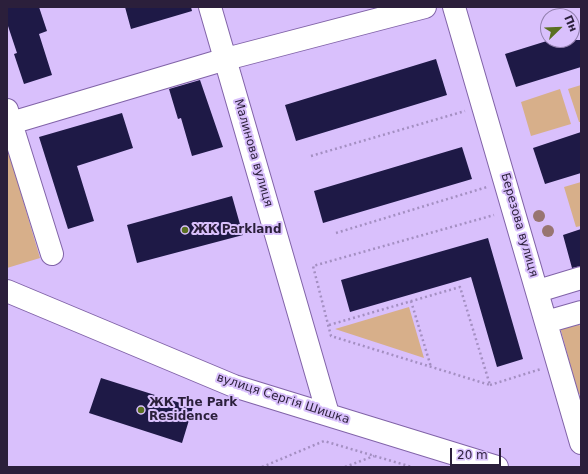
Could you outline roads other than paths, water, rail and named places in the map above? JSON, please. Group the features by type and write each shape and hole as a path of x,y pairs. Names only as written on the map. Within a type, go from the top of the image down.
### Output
{"street":[{"name":"Малинова вулиця","path":"210,7 328,414"},
{"path":"52,254 9,116 425,7"},
{"name":"Березова вулиця","path":"454,7 546,322 577,412 581,443"},
{"path":"538,291 581,278"},
{"name":"вулиця Сергія Шишка","path":"7,291 234,386 497,467"},
{"path":"546,322 581,312"}],"place":[{"name":"ЖК Parkland","path":"185,230"},
{"name":"ЖК The Park Residence","path":"141,410"}]}
